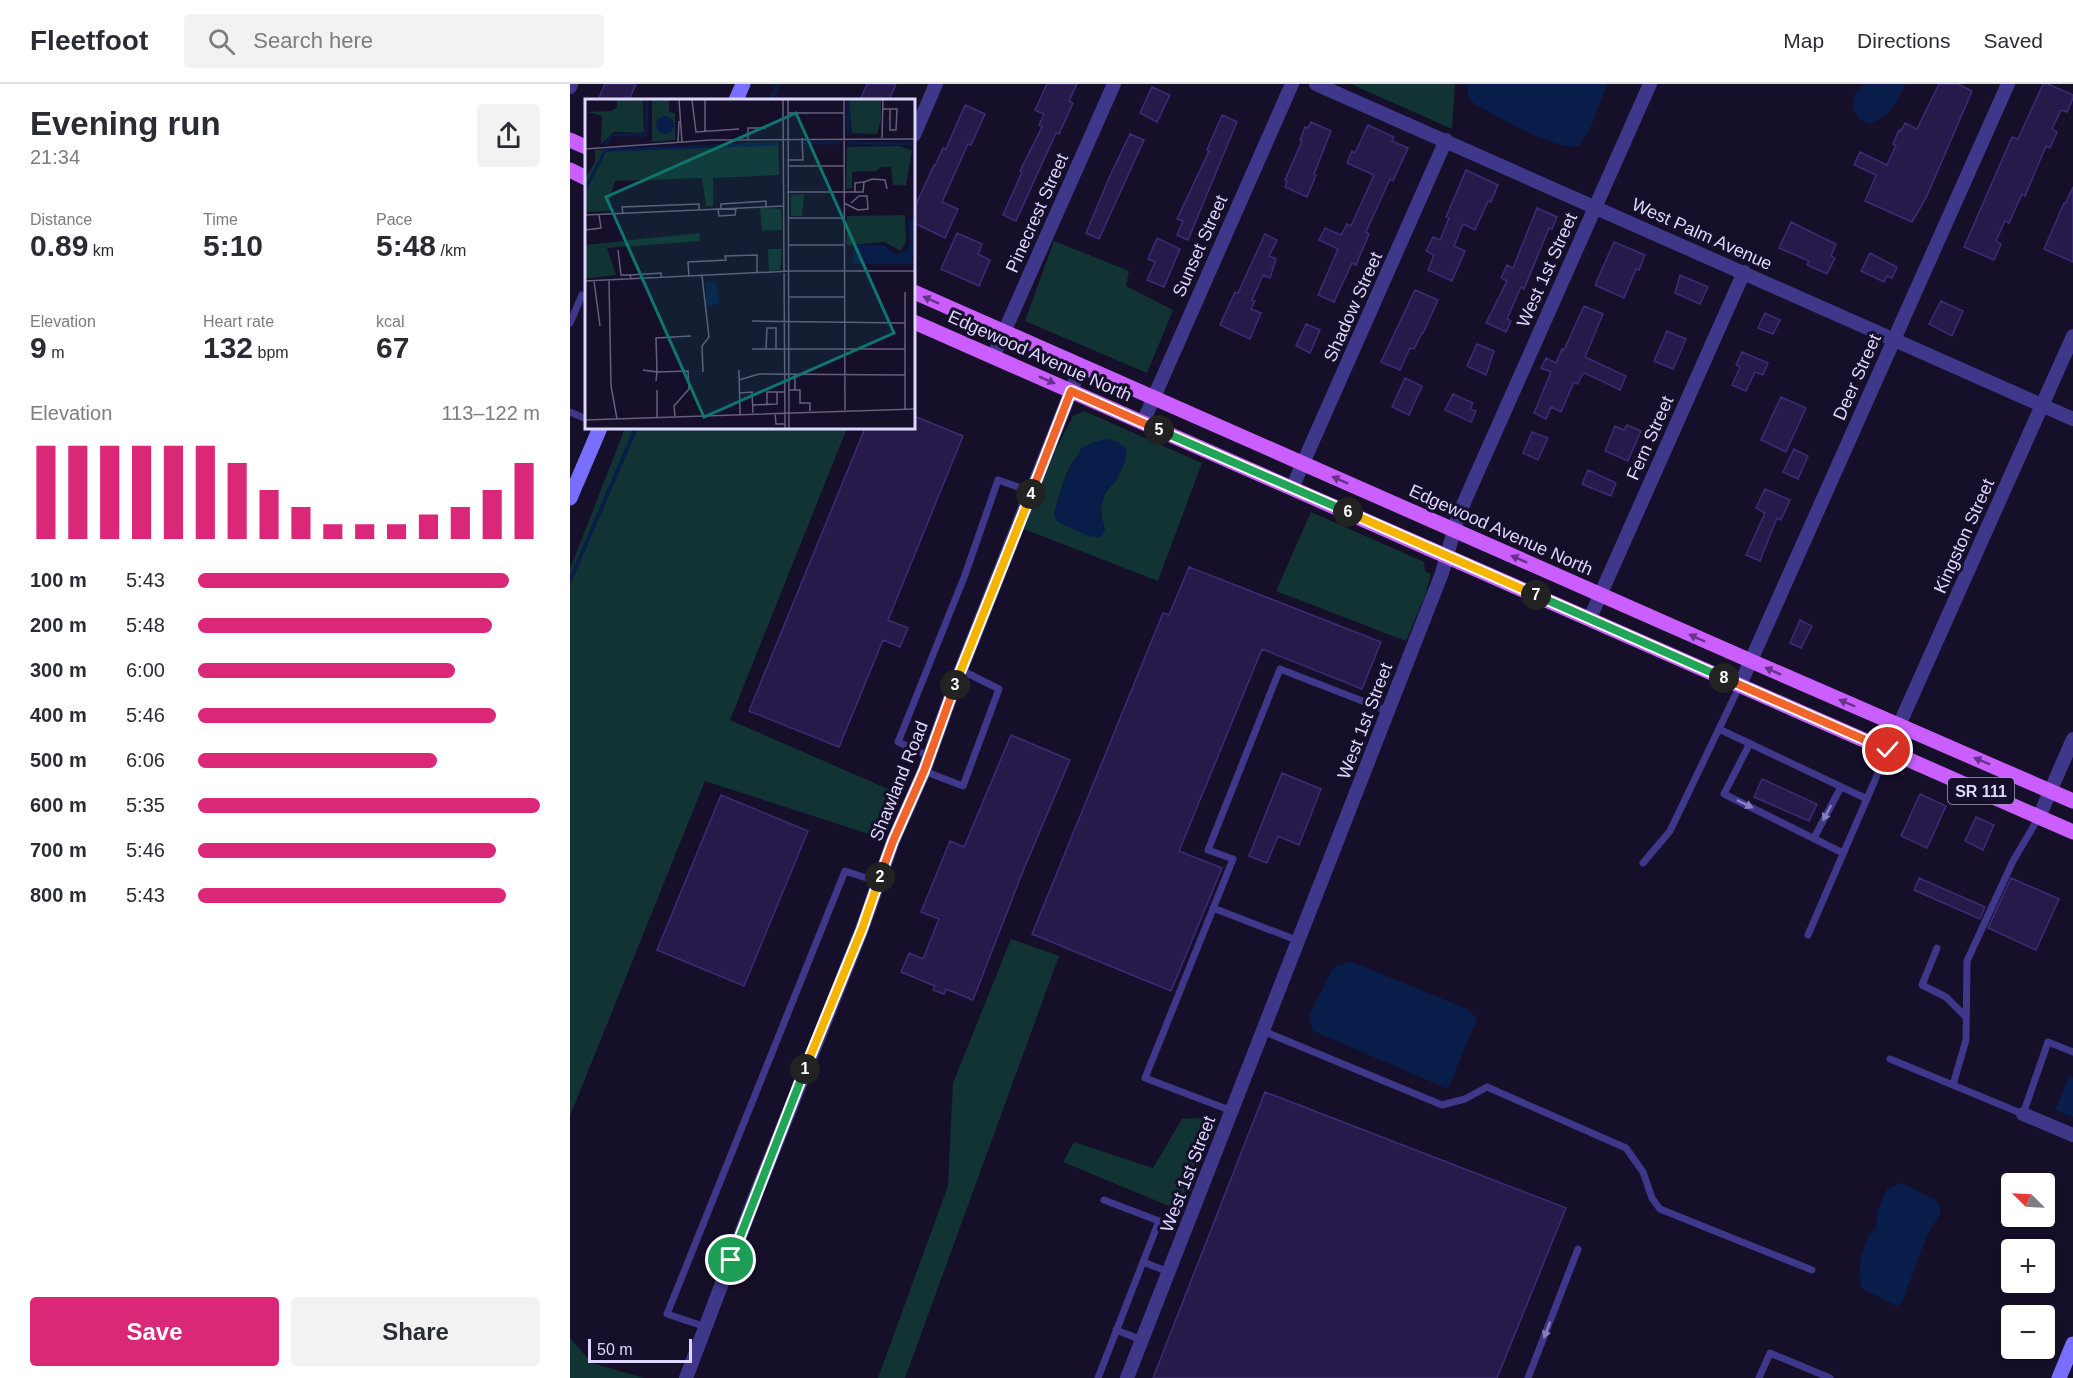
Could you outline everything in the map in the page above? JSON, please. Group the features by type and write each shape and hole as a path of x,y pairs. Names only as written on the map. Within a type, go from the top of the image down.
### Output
{"main road":[{"path":"570,140 585,147"},
{"path":"570,170 585,178"},
{"name":"Edgewood Avenue North","path":"915,292 2073,801"},
{"name":"Edgewood Avenue North","path":"915,322 2073,832"}],"street":[{"path":"736,99 743,84"},
{"path":"915,133 936,84"},
{"name":"Pinecrest Street","path":"993,357 1114,84"},
{"name":"Sunset Street","path":"1143,422 1292,84"},
{"name":"West Palm Avenue","path":"1316,84 2073,419"},
{"name":"West 1st Street","path":"1127,1378 1448,556 1458,516 1650,84"},
{"name":"Deer Street","path":"1740,685 2008,84"},
{"name":"Shadow Street","path":"1292,488 1446,140"},
{"name":"Fern Street","path":"1590,618 1744,272"},
{"name":"Kingston Street","path":"1888,750 2073,336"},
{"name":"Shawland Road","path":"686,1378 759,1184 862,929 893,841 924,771 961,670 1081,366"},
{"path":"570,498 600,429"},
{"path":"2039,817 2069,758 2073,739"},
{"path":"2023,1114 2073,1135"},
{"path":"2060,1378 2073,1344"}],"lane":[{"path":"570,323 582,295"},
{"path":"570,412 585,419"},
{"path":"929,756 898,742 964,576 998,480 1032,492"},
{"path":"1232,1111 1145,1078 1233,859 1208,850 1280,669 1388,711"},
{"path":"924,771 963,786 995,700 999,689 961,670"},
{"path":"1643,863 1670,831 1740,685"},
{"path":"1719,729 1867,800"},
{"path":"1750,743 1724,794 1843,853"},
{"path":"1808,935 1888,750"},
{"path":"1814,838 1841,787"},
{"path":"1953,1085 1966,1040 1967,961 2013,861 2039,817"},
{"path":"706,1327 667,1314 844,871 879,882"},
{"path":"1213,908 1299,941"},
{"path":"1938,948 1922,985 1946,997 1965,1016"},
{"path":"1263,1031 1442,1105 1465,1099 1487,1087 1616,1143 1626,1148 1643,1172 1652,1197 1660,1209 1812,1270"},
{"path":"1890,1059 2023,1114 2048,1042 2073,1052"},
{"path":"1098,1378 1159,1221 1104,1200"},
{"path":"1528,1378 1578,1249"},
{"path":"1143,1262 1169,1272"},
{"path":"1116,1330 1142,1340"},
{"path":"1760,1378 1770,1353 1830,1378"}],"green space":[{"path":"1351,84 1455,84 1452,129"},
{"path":"1054,241 1129,271 1126,286 1173,310 1147,373 1025,321"},
{"path":"1084,411 1202,463 1158,581 1024,529 1054,453 1073,416","holes":["1079,455 1116,481 1103,498 1101,509 1105,530 1054,515 1067,474"]},
{"path":"625,429 847,429 730,720 895,792 872,835 705,781 570,1116 570,569"},
{"path":"1311,512 1424,562 1425,571 1431,574 1425,596 1406,641 1276,591"},
{"path":"1011,939 1059,956 905,1378 878,1378 948,1186 953,1083"},
{"path":"1215,1117 1179,1210 1063,1162 1074,1142 1153,1168 1182,1119"},
{"path":"570,1338 592,1363 644,1378 570,1378"}],"water":[{"path":"1467,84 1607,84 1590,129 1579,146 1568,146 1527,132 1476,105 1468,96"},
{"path":"1864,84 1906,84 1891,111 1871,124 1862,121 1852,108 1854,96"},
{"path":"1107,439 1118,442 1127,450 1125,462 1116,481 1105,492 1100,512 1105,530 1101,537 1091,537 1058,522 1054,515 1072,463 1079,455 1081,448"},
{"path":"1350,961 1467,1009 1477,1019 1448,1089 1313,1031 1309,1015 1333,968"},
{"path":"2069,1076 2073,1078 2073,1117 2055,1110"},
{"path":"1902,1183 1937,1201 1940,1214 1928,1233 1902,1303 1897,1306 1862,1289 1859,1277 1861,1255 1869,1235 1876,1227 1877,1212 1887,1189"}],"building":[{"path":"605,84 636,84 629,99 598,99"},
{"path":"867,84 896,84 889,99 860,99"},
{"path":"1047,84 1077,84 1069,101 1073,103 1059,134 1056,133 1016,221 1003,215 1022,172 1020,171 1042,127 1039,125 1044,114 1035,110"},
{"path":"1939,84 1958,84 1972,91 1926,198 1912,222 1865,201 1876,175 1854,165 1860,152 1887,165 1896,145 1893,144 1899,130 1901,131 1905,123 1917,129"},
{"path":"2043,84 2073,95 2073,98 2067,112 2061,110 2052,129 2057,132 2050,148 2046,146 2025,196 2022,194 2009,223 2005,221 1996,241 2001,244 1994,260 1964,247 2012,137 2018,139"},
{"path":"1152,87 1170,95 1157,122 1140,113"},
{"path":"965,105 985,114 971,145 968,144 942,202 958,209 945,238 915,223 915,207 943,148 946,149"},
{"path":"1222,115 1237,122 1188,240 1177,235 1183,221 1177,219 1209,151 1207,150"},
{"path":"1311,122 1331,131 1307,197 1285,187 1287,181 1285,180 1302,141 1300,140 1305,127 1308,128"},
{"path":"1368,125 1394,137 1392,141 1408,148 1393,181 1390,179 1366,232 1369,234 1356,265 1352,263 1334,302 1318,295 1338,249 1319,240 1325,228 1341,235 1347,224 1351,226 1374,175 1347,163 1352,151 1355,153"},
{"path":"1130,134 1144,140 1099,239 1086,233"},
{"path":"1466,170 1498,185 1475,230 1463,224 1454,246 1465,251 1452,281 1428,270 1434,255 1426,251 1433,237 1440,240 1449,218 1446,217"},
{"path":"2073,187 2073,262 2044,249"},
{"path":"1537,208 1557,217 1552,229 1549,228 1524,289 1521,287 1507,319 1511,321 1506,332 1486,323 1507,281 1501,278 1507,265 1513,268"},
{"path":"1791,222 1836,244 1831,256 1835,258 1827,274 1807,265 1809,261 1779,248"},
{"path":"957,233 982,244 978,254 990,260 979,286 941,269"},
{"path":"1265,234 1277,240 1269,256 1276,259 1270,278 1263,275 1252,300 1255,301 1251,309 1261,313 1250,339 1220,325 1235,292 1238,293"},
{"path":"1157,238 1180,249 1164,287 1147,280 1155,262 1148,259"},
{"path":"1614,242 1645,255 1639,270 1636,269 1624,298 1595,285"},
{"path":"1870,253 1897,267 1892,278 1887,276 1884,282 1861,271"},
{"path":"1680,275 1708,287 1700,304 1675,293"},
{"path":"1415,290 1438,300 1423,333 1414,349 1410,348 1400,370 1381,362"},
{"path":"1941,301 1963,311 1952,336 1929,324"},
{"path":"1584,306 1603,314 1585,357 1626,376 1620,390 1585,373 1578,384 1574,382 1561,412 1551,407 1546,419 1534,413 1551,372 1541,368 1546,358 1556,363"},
{"path":"1765,313 1780,320 1773,334 1758,328"},
{"path":"1306,324 1320,330 1310,353 1296,346"},
{"path":"1667,331 1686,339 1673,369 1654,361"},
{"path":"1477,344 1494,351 1486,375 1467,366"},
{"path":"1742,352 1768,363 1763,375 1755,372 1746,391 1732,385 1740,367 1736,365"},
{"path":"1405,378 1422,386 1409,415 1392,407"},
{"path":"1453,394 1473,403 1470,409 1476,411 1471,422 1445,410"},
{"path":"1781,397 1806,408 1786,452 1761,440"},
{"path":"915,416 963,436 888,620 908,628 900,647 883,640 839,747 749,711 865,429 915,429"},
{"path":"1627,425 1641,431 1628,461 1605,451 1615,426 1624,430"},
{"path":"1532,432 1548,438 1538,460 1523,453"},
{"path":"1794,449 1808,456 1798,479 1783,472"},
{"path":"1588,470 1616,483 1611,496 1582,484"},
{"path":"1765,489 1790,500 1781,520 1777,518 1760,561 1746,555 1765,513 1756,508"},
{"path":"1189,567 1381,642 1362,689 1262,649 1179,851 1222,868 1171,991 1032,934 1163,613 1169,615"},
{"path":"1800,620 1812,626 1801,648 1790,643"},
{"path":"1011,735 1070,760 1023,871 973,1000 946,989 944,994 933,990 935,986 901,972 909,953 923,959 939,919 921,912 950,841 964,847"},
{"path":"1282,773 1321,789 1299,845 1278,836 1267,863 1249,856"},
{"path":"1762,779 1817,804 1809,821 1754,797"},
{"path":"1920,794 1946,806 1927,848 1901,836"},
{"path":"721,795 808,831 744,986 657,950"},
{"path":"1976,817 1994,825 1983,850 1965,841"},
{"path":"1919,878 1985,907 1980,919 1914,890"},
{"path":"2011,878 2059,899 2036,950 1988,928"},
{"path":"1265,1092 1566,1208 1497,1378 1153,1378"}],"waterway":[{"path":"771,99 778,84"},
{"path":"570,581 636,429"}],"route":[{"path":"731,1260 862,929 893,841 924,771 953,690 1071,391 1888,750"}]}
